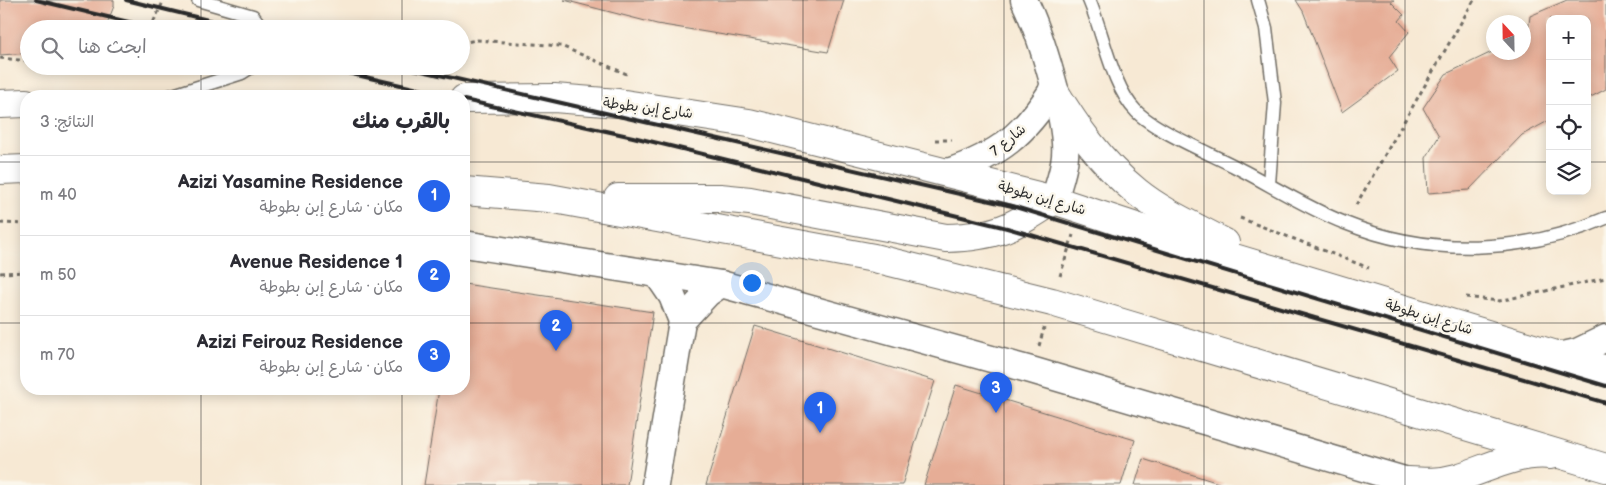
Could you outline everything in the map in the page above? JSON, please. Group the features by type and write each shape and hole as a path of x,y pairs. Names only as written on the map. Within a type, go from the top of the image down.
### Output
{"main road":[{"path":"1053,89 1078,130 1107,165 1137,192 1175,216 1278,271"},
{"name":"شارع إبن بطوطة","path":"470,98 554,98 683,111 749,123 1054,200 1278,271 1606,370"},
{"path":"0,104 20,103"},
{"path":"0,170 20,170"},
{"path":"470,191 549,198 728,199 946,238 970,238 996,232 1018,224 1054,200"},
{"path":"549,198 831,249 1052,302 1606,468"},
{"path":"1414,483 1456,478 1489,465 1520,458 1547,455 1576,458"}],"street":[{"path":"1024,0 1047,62 1066,141 1062,174 1054,200"},
{"name":"شارع 7","path":"948,172 972,164 994,153 1014,138 1037,115 1053,89"},
{"path":"470,245 721,284 1032,370 1414,483"},
{"path":"655,485 682,321 672,296 657,274"},
{"path":"682,321 708,293 721,284"},
{"path":"1559,356 1577,352 1606,338"}],"lane":[{"path":"198,0 252,16 255,20"},
{"path":"1089,0 1124,96 1136,111 1148,120 1345,223 1393,238 1444,246 1494,248 1557,236 1606,218"},
{"path":"1258,0 1266,28 1274,103 1269,184"},
{"path":"189,90 236,75"}],"path":[{"path":"154,20 164,0"},
{"path":"1345,223 1474,0"},
{"path":"0,58 20,60"},
{"path":"0,223 20,224"},
{"path":"0,273 20,272"}],"building":[{"path":"0,0 114,0 114,6 108,20 20,20 20,54 0,55"},
{"path":"564,0 844,0 828,52 657,24"},
{"path":"1296,0 1394,0 1391,2 1404,15 1399,21 1409,32 1389,57 1398,71 1342,112 1303,11"},
{"path":"1567,0 1606,0 1606,89 1591,97 1591,15 1546,15 1546,122 1522,135 1469,190 1428,193 1426,158 1439,136 1423,108 1446,74 1486,55 1486,60 1531,60 1531,16"},
{"path":"470,285 653,312 627,485 424,485 438,395 470,395"},
{"path":"755,326 935,381 902,485 706,485"},
{"path":"956,385 1135,440 1121,485 924,485"},
{"path":"1143,459 1225,485 1135,485"}],"railway":[{"path":"36,0 120,20"},
{"path":"126,0 208,20"},
{"path":"357,75 423,90"},
{"path":"439,75 1012,206 1606,386"},
{"path":"470,101 633,137 1007,228 1606,403"}],"place":[{"name":"Avenue Residence 1","path":"556,351"},
{"name":"Azizi Feirouz Residence","path":"996,413"},
{"name":"Azizi Yasamine Residence","path":"820,433"}]}
